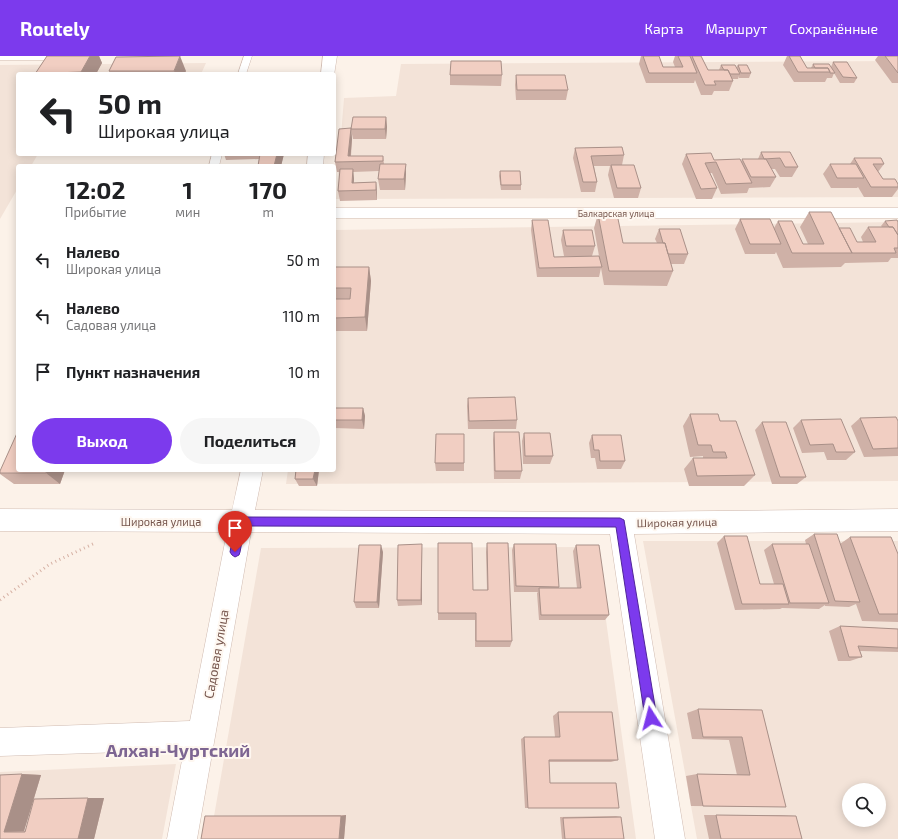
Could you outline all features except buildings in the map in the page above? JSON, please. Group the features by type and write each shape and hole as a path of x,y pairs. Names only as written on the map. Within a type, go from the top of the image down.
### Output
{"street":[{"path":"0,56 63,56"},
{"path":"328,72 330,56"},
{"name":"Балкарская улица","path":"336,213 898,213"},
{"name":"Садовая улица","path":"182,839 241,521 252,472"},
{"name":"Широкая улица","path":"0,520 620,523 898,520"},
{"path":"620,523 670,839"},
{"path":"0,742 202,735"}],"lane":[{"path":"243,72 248,56"}],"path":[{"path":"0,600 50,564 97,542"}],"shaded area":[{"path":"898,61 898,197 336,199 344,98 396,96 401,64"},
{"path":"206,63 202,72 16,72 16,156 37,156 32,164 16,164 16,191 0,219 0,65"},
{"path":"898,222 898,481 286,484 288,472 336,472 336,230"},
{"path":"643,541 898,541 898,839 697,839"},
{"path":"596,547 636,839 210,839 261,548"},
{"path":"176,764 162,839 0,839 0,772"}],"district":[{"name":"Алхан-Чуртский","path":"178,750"}],"route":[{"path":"235,552 241,521 620,523 651,718"}]}
